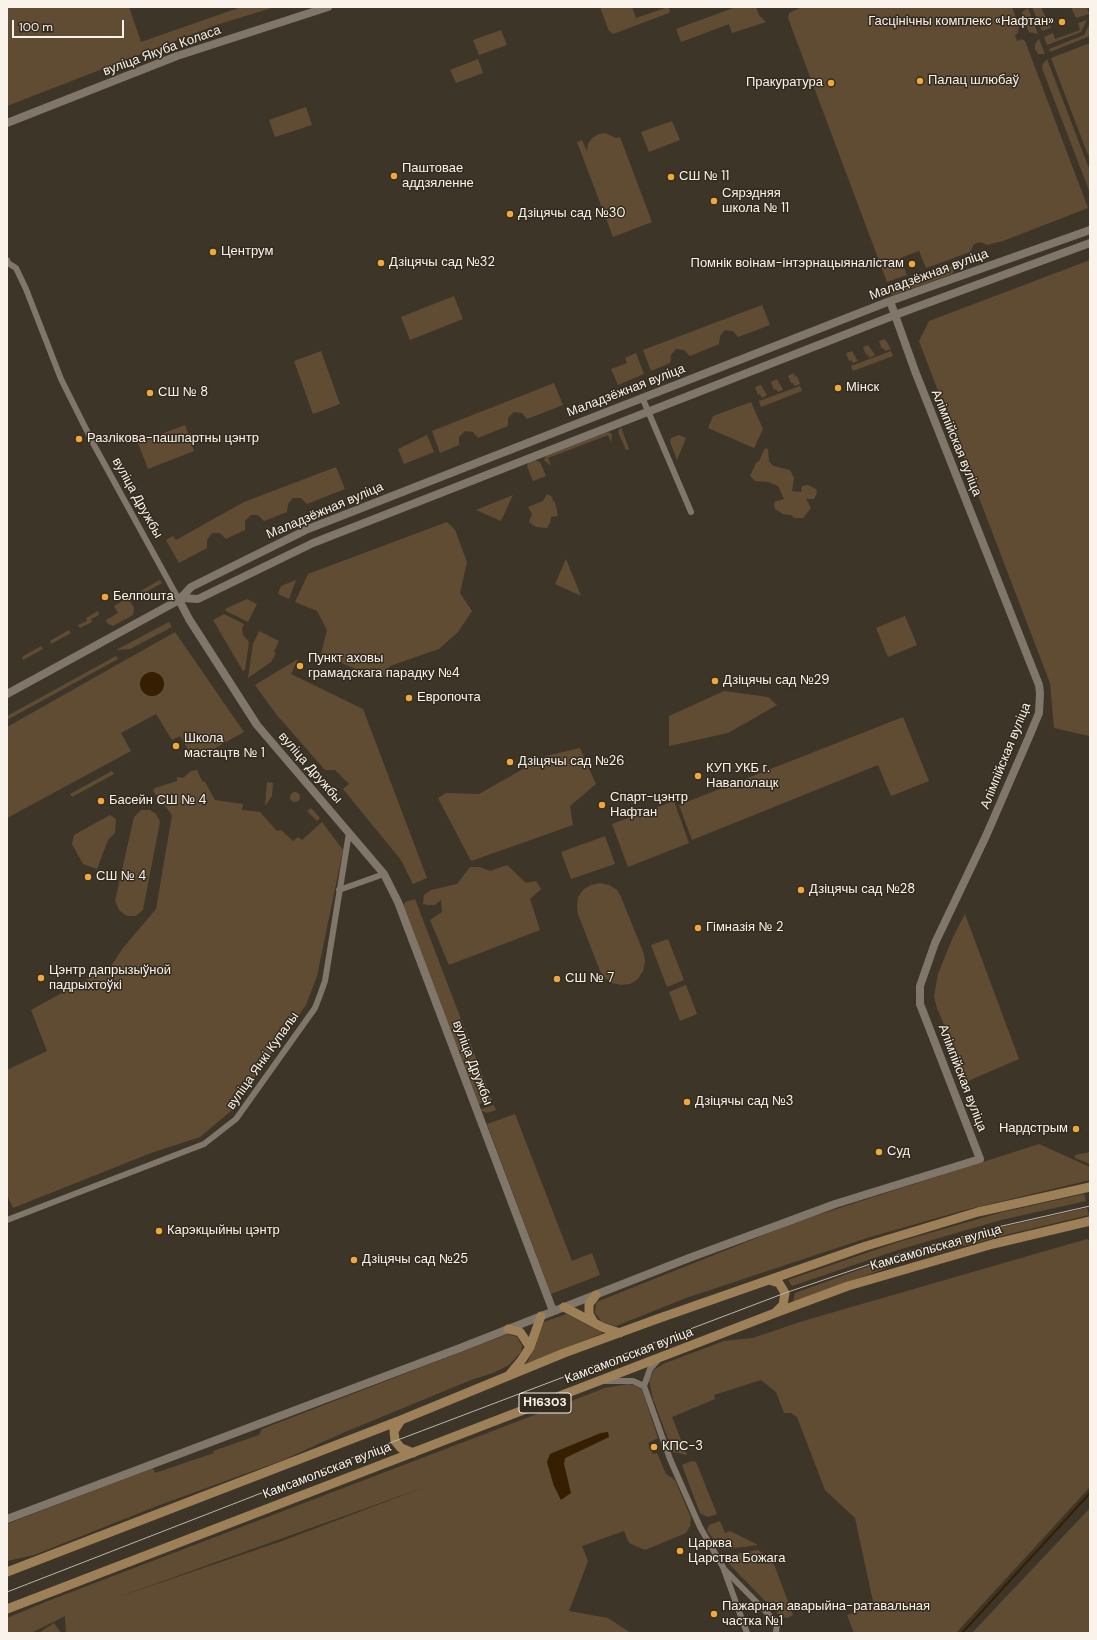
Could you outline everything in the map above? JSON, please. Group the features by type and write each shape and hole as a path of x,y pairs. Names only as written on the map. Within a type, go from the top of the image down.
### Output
{"main road":[{"name":"Камсамольская вуліца","path":"7,1572 401,1420 620,1333 769,1280 866,1246 978,1212 1090,1187"},
{"name":"Камсамольская вуліца","path":"7,1609 848,1286 993,1244 1090,1221"},
{"path":"769,1280 779,1283 785,1293 783,1305 775,1313"},
{"path":"594,1323 589,1314 589,1304 596,1295"},
{"path":"564,1307 594,1323 620,1333"},
{"path":"507,1377 521,1361 530,1347 541,1316"},
{"path":"508,1329 520,1332 530,1347"},
{"path":"401,1420 394,1431 395,1441 401,1448 413,1453"}],"street":[{"name":"вуліца Якуба Коласа","path":"7,123 177,56 328,7"},
{"name":"Маладзёжная вуліца","path":"7,694 181,599 191,587 308,529 890,301 1090,230"},
{"name":"Маладзёжная вуліца","path":"181,599 198,598 313,543 895,315 1090,243"},
{"name":"вуліца Дружбы","path":"7,260 8,263 16,268 26,289 61,379 94,445 181,599 189,619 257,725 384,874 398,902 553,1311"},
{"name":"Алімпійская вуліца","path":"596,1295 689,1258 835,1204 980,1159 920,1004 920,986 935,943 986,836 1039,713 1040,693 1039,685 915,371 890,301"},
{"path":"642,397 691,512"},
{"name":"вуліца Янкі Купалы","path":"7,1220 204,1144 236,1119 315,1008 326,980 349,832"},
{"path":"339,890 384,874"},
{"path":"7,1519 596,1295"},
{"path":"660,1357 650,1369 644,1386 670,1459 697,1520 723,1567 747,1633"},
{"path":"601,1381 626,1381 644,1386"},
{"path":"723,1567 777,1623 776,1633"}],"shaded area":[{"path":"7,7 129,7 141,42 241,7 275,7 216,25 7,106"},
{"path":"600,7 632,7 636,18 668,7 670,10 669,13 613,34 609,31"},
{"path":"736,7 756,7 759,15 766,22 732,33 729,24 681,42 676,29"},
{"path":"802,7 1012,7 1019,26 1018,33 1015,35 1017,41 1022,39 1025,41 1088,208 1003,241 987,245 980,242 974,244 970,252 926,268 919,251 916,252 900,258 907,275 887,282 788,18 789,13"},
{"path":"1032,7 1041,7 1051,28 1042,31"},
{"path":"1071,7 1087,7 1089,14 1076,18"},
{"path":"1028,8 1038,34 1029,32 1022,15 1022,12"},
{"path":"1087,20 1081,32 1047,45 1044,37 1053,33 1055,39 1080,30 1078,23"},
{"path":"1090,23 1090,36 1050,52 1049,49 1084,35"},
{"path":"501,30 507,45 479,55 473,40"},
{"path":"1039,39 1045,54 1038,54 1035,49 1035,44"},
{"path":"1090,43 1090,154 1088,155 1051,58"},
{"path":"478,59 483,73 456,83 450,70"},
{"path":"1047,59 1090,171 1090,193 1042,68"},
{"path":"306,107 312,125 275,137 269,120"},
{"path":"672,121 680,140 649,152 641,132"},
{"path":"605,133 616,138 620,137 652,222 613,237 577,142 582,140 587,151 588,144 592,138 599,134"},
{"path":"1090,260 1090,739 1089,736 1054,728 1050,683 919,341 929,321"},
{"path":"955,265 955,270 952,274 893,295 889,293 887,288"},
{"path":"454,296 463,319 410,340 401,317"},
{"path":"762,305 770,325 738,337 733,331 725,330 720,336 719,344 690,356 684,350 676,349 671,355 670,363 651,371 643,350"},
{"path":"885,339 891,349 885,351 884,348 882,349 879,341"},
{"path":"868,345 875,355 869,358 863,347"},
{"path":"321,351 340,404 313,414 294,361"},
{"path":"852,351 858,361 853,363 851,360 849,361 846,353"},
{"path":"891,351 893,356 853,371 851,366"},
{"path":"636,353 644,374 618,385 611,369 627,363 625,358"},
{"path":"794,373 800,384 794,386 788,376"},
{"path":"777,379 783,390 778,392 776,389 774,390 771,382"},
{"path":"554,383 563,405 527,419 522,413 514,412 508,418 508,426 478,438 473,432 465,431 459,437 459,445 440,453 432,431"},
{"path":"761,385 767,395 762,398 760,394 758,395 755,387"},
{"path":"800,386 802,391 761,407 759,401"},
{"path":"751,402 763,429 754,448 708,428 713,416"},
{"path":"185,425 194,451 148,469 138,443"},
{"path":"621,427 629,449 626,450 618,432"},
{"path":"608,432 612,434 611,442 608,435 548,458 551,466 544,460 546,456"},
{"path":"427,435 434,452 404,464 398,449"},
{"path":"679,435 686,438 677,460 670,442 671,438"},
{"path":"765,448 768,449 769,461 773,466 790,470 794,478 792,491 801,492 802,486 808,485 816,489 817,493 814,499 806,499 811,508 803,518 794,518 791,515 783,514 775,509 774,502 784,499 778,486 768,482 755,481 750,476"},
{"path":"535,460 540,462 546,476 533,481 527,466 529,462"},
{"path":"336,467 345,489 307,504 301,498 293,498 288,504 287,512 264,521 258,515 251,515 245,521 245,530 226,539 220,533 212,533 207,540 207,548 179,563 166,540 173,536 176,540 244,502"},
{"path":"547,494 552,497 553,501 555,502 558,516 551,517 547,528 536,527 529,522 532,514 528,507 543,501"},
{"path":"513,495 501,521 476,510"},
{"path":"447,522 455,530 467,562 460,593 472,611 458,632 439,649 390,666 384,677 376,678 321,654 327,630 317,611 295,602 308,574"},
{"path":"566,559 581,596 555,584"},
{"path":"160,580 162,583 139,596 137,593"},
{"path":"296,580 289,599 278,594 281,586"},
{"path":"128,598 134,608 133,615 113,626 107,623 106,620 118,613 114,606"},
{"path":"247,599 257,604 248,622 226,611 225,609"},
{"path":"98,611 99,615 91,619 92,622 80,628 78,625 87,621 86,618"},
{"path":"224,614 244,624 242,629 243,635 249,642 245,670 243,671 213,620"},
{"path":"905,616 917,645 888,657 876,628"},
{"path":"169,622 172,627 130,649 116,650"},
{"path":"69,630 71,633 51,644 50,641"},
{"path":"259,631 279,641 274,652 276,653 271,662 248,678 253,644"},
{"path":"175,632 244,732 194,760 180,736 172,740 156,714 121,733 131,751 7,818 7,727"},
{"path":"41,646 43,649 23,660 22,657"},
{"path":"116,656 118,659 7,720 7,716"},
{"path":"298,659 291,674 363,709 427,878 413,884 401,860 343,789 349,784 335,770 325,770 276,714 255,685"},
{"path":"152,672 157,673 163,679 163,689 157,695 152,696 147,695 141,689 140,684 141,679 147,673"},
{"path":"724,691 768,697 777,705 728,733 669,746 669,716"},
{"path":"903,717 929,781 891,796 878,765 692,840 679,805"},
{"path":"580,748 596,784 570,806 573,825 471,861 438,798 446,793 479,794 546,756"},
{"path":"197,770 202,781 205,782 215,800 243,804 242,810 260,812 277,831 281,830 293,841 298,837 302,840 322,822 343,850 317,976 306,1005 231,1111 200,1137 151,1153 13,1208 7,1195 7,1070 47,1051 31,1010 111,966 123,948 156,909 172,815 153,791 155,788 177,781 177,777 183,778 191,771"},
{"path":"112,771 114,774 72,797 70,794"},
{"path":"267,782 273,783 272,796 265,806"},
{"path":"293,792 297,792 299,793 299,801 293,802 290,799 290,795"},
{"path":"674,801 689,843 628,867 612,824"},
{"path":"311,808 320,818 317,821 307,811"},
{"path":"141,810 150,810 156,814 160,822 143,910 136,916 127,916 119,910 115,901 134,817"},
{"path":"110,815 116,819 115,833 108,840 97,869 83,864 72,844 74,835"},
{"path":"605,836 615,864 571,879 561,852"},
{"path":"507,865 526,883 536,881 541,889 530,899 540,930 449,965 430,920 442,912 441,900 435,905 423,904 424,895 431,890 457,884 470,867 480,867 490,871"},
{"path":"600,883 609,885 617,890 644,954 645,962 643,971 638,979 630,984 621,985 612,983 605,978 600,971 578,914 578,897 584,889 591,885"},
{"path":"415,899 492,1100 479,1104 403,907 405,902"},
{"path":"965,914 1019,1059 968,1081 937,1008 934,996 938,974 953,937"},
{"path":"668,939 684,980 667,987 651,945"},
{"path":"686,985 697,1014 680,1021 669,992"},
{"path":"494,1105 496,1110 487,1113 481,1109"},
{"path":"515,1114 572,1261 592,1253 600,1275 551,1294 487,1124"},
{"path":"1039,1144 1090,1167 1090,1180 965,1210 867,1238 686,1298 616,1326 602,1322 595,1313 596,1303 599,1301 799,1221"},
{"path":"1090,1152 1090,1164 1075,1158 1075,1155"},
{"path":"1084,1194 1086,1201 1001,1220 898,1250 792,1286 788,1280 895,1243 999,1213"},
{"path":"1087,1208 1089,1215 903,1262 793,1302 795,1293 900,1255 1003,1227"},
{"path":"1087,1239 1090,1241 1090,1487 956,1633 854,1633 847,1615 874,1606 855,1518 825,1490 797,1417 791,1413 784,1413 776,1392 761,1380 714,1395 715,1399 672,1417 687,1455 673,1452 653,1399 649,1380 654,1370 663,1364 724,1341 753,1338 803,1321"},
{"path":"567,1314 603,1333 527,1363 544,1322"},
{"path":"508,1334 517,1337 522,1346 521,1352 509,1365 493,1373 471,1380 345,1432 283,1460 157,1506 34,1555 7,1561 7,1524 153,1468 155,1473 214,1453 213,1451 259,1435 262,1429"},
{"path":"628,1384 641,1387 658,1438 648,1443 653,1454 657,1453 666,1474 675,1480 691,1518 690,1526 686,1533 645,1550 629,1543 624,1531 582,1546 588,1561 569,1611 608,1618 631,1633 66,1633 65,1616 31,1633 7,1633 7,1618 53,1599 605,1388","holes":["601,1433 609,1437 565,1458 554,1486 547,1462 550,1454","425,1487 282,1541 116,1598"]},
{"path":"608,1432 609,1437 565,1458 564,1464 571,1493 561,1500 554,1486 547,1462 550,1454 601,1433"},
{"path":"692,1461 696,1462 717,1514 708,1517 700,1513 682,1465"},
{"path":"1090,1508 1090,1633 972,1633"},
{"path":"720,1521 725,1533 730,1531 758,1545 728,1549 719,1548 707,1530 709,1525"},
{"path":"758,1550 772,1559 793,1615 787,1618 778,1614 728,1563 727,1558 729,1555"},
{"path":"54,1623 61,1633 39,1633"}],"waterway":[{"path":"962,1633 1090,1493"}],"tram line":[{"path":"7,1592 395,1441 785,1293 900,1254 1002,1226 1090,1206"}],"place":[{"name":"Гасцінічны комплекс «Нафтан»","path":"1062,22"},
{"name":"Палац шлюбаў","path":"920,81"},
{"name":"Пракуратура","path":"831,83"},
{"name":"Паштовае аддзяленне","path":"394,176"},
{"name":"СШ № 11","path":"671,177"},
{"name":"Сярэдняя школа № 11","path":"714,201"},
{"name":"Дзіцячы сад №30","path":"510,214"},
{"name":"Центрум","path":"213,252"},
{"name":"Дзіцячы сад №32","path":"381,263"},
{"name":"Помнік воінам-інтэрнацыяналістам","path":"912,264"},
{"name":"Мінск","path":"838,388"},
{"name":"СШ № 8","path":"150,393"},
{"name":"Разлікова-пашпартны цэнтр","path":"79,439"},
{"name":"Белпошта","path":"105,597"},
{"name":"Пункт аховы грамадскага парадку №4","path":"300,666"},
{"name":"Дзіцячы сад №29","path":"715,681"},
{"name":"Европочта","path":"409,698"},
{"name":"Школа мастацтв № 1","path":"176,746"},
{"name":"Дзіцячы сад №26","path":"510,762"},
{"name":"КУП УКБ г. Наваполацк","path":"698,776"},
{"name":"Басейн СШ № 4","path":"101,801"},
{"name":"Спарт-цэнтр Нафтан","path":"602,805"},
{"name":"СШ № 4","path":"88,877"},
{"name":"Дзіцячы сад №28","path":"801,890"},
{"name":"Гімназія № 2","path":"698,928"},
{"name":"Цэнтр дапрызыўной падрыхтоўкі","path":"41,978"},
{"name":"СШ № 7","path":"557,979"},
{"name":"Дзіцячы сад №3","path":"687,1102"},
{"name":"Нардстрым","path":"1076,1129"},
{"name":"Суд","path":"879,1152"},
{"name":"Карэкцыйны цэнтр","path":"159,1231"},
{"name":"Дзіцячы сад №25","path":"354,1260"},
{"name":"КПС-3","path":"654,1447"},
{"name":"Царква Царства Божага","path":"680,1551"},
{"name":"Пажарная аварыйна-ратавальная частка №1","path":"714,1614"}]}
